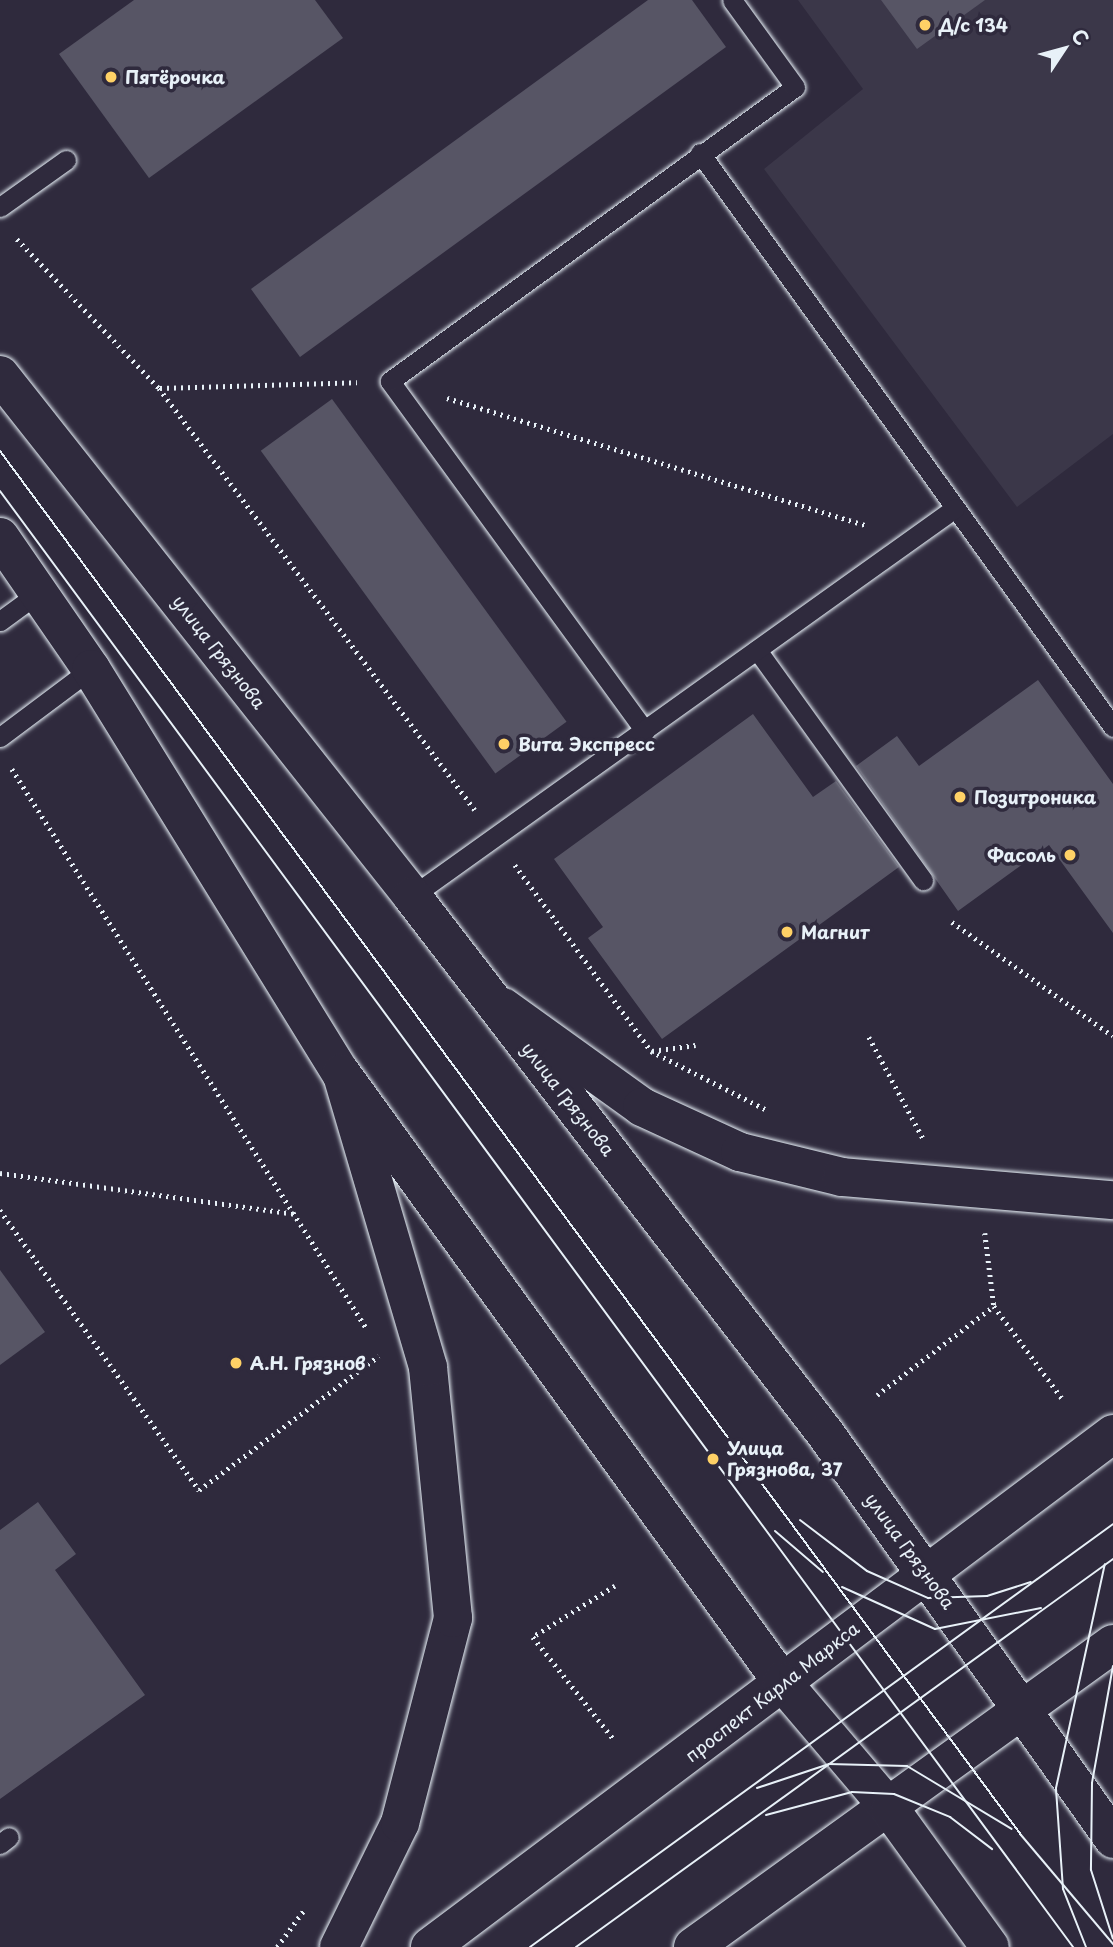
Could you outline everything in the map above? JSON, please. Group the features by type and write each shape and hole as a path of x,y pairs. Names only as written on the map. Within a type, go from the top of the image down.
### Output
{"main road":[{"name":"улица Грязнова","path":"0,375 412,896 825,1433 1113,1839"},
{"path":"0,537 41,591 91,669 341,1073 782,1682 890,1809 990,1947"},
{"path":"490,998 642,1107 740,1152 842,1177 1113,1200"},
{"path":"339,1947 400,1822 453,1618 428,1367 341,1073"},
{"name":"проспект Карла Маркса","path":"430,1947 1113,1434"},
{"path":"693,1947 890,1809 1113,1644"}],"lane":[{"path":"645,731 390,381 700,153 795,87 732,0"},
{"path":"700,153 955,508 1105,699 1113,727"},
{"path":"0,207 66,160"},
{"path":"412,896 955,508"},
{"path":"0,621 41,591"},
{"path":"757,650 923,880"},
{"path":"0,737 91,669"}],"path":[{"path":"9,231 159,388 495,836 651,1051 770,1112"},
{"path":"159,388 390,381 912,539"},
{"path":"7,762 296,1214 382,1354 385,1366"},
{"path":"952,922 1113,1036"},
{"path":"869,1037 925,1143 912,1142"},
{"path":"651,1051 696,1045"},
{"path":"0,1173 296,1214"},
{"path":"0,1210 199,1490 382,1354"},
{"path":"985,1228 994,1306 1064,1401"},
{"path":"877,1395 994,1306"},
{"path":"615,1586 533,1637 615,1741"},
{"path":"277,1947 309,1904"}],"shaded area":[{"path":"798,0 1113,0 1113,434 1017,507 764,169 863,89"}],"building":[{"path":"134,0 315,0 343,38 149,178 59,54"},
{"path":"648,0 692,0 726,47 300,357 251,289"},
{"name":"Д/с 134","path":"881,0 985,0 917,49"},
{"path":"332,399 567,722 495,774 261,451"},
{"path":"1038,680 1113,784 1113,933 1049,845 958,911 856,766 897,736 919,766"},
{"path":"753,714 813,797 836,781 899,867 662,1039 588,938 603,927 554,859"},
{"path":"0,1270 45,1332 0,1365"},
{"path":"38,1502 76,1554 55,1570 145,1695 0,1799 0,1530"}],"tram line":[{"path":"0,451 1021,1835 1113,1944"},
{"path":"0,491 1073,1947"},
{"path":"800,1520 867,1571 928,1598 987,1596 1031,1582"},
{"path":"530,1947 1113,1524"},
{"path":"775,1531 823,1572"},
{"path":"576,1947 1113,1559"},
{"path":"1086,1947 1063,1889 1056,1788 1105,1564"},
{"path":"842,1587 935,1629 1041,1608"},
{"path":"1113,1666 1092,1783 1091,1870 1113,1939"},
{"path":"757,1788 829,1764 907,1766 1012,1829"},
{"path":"766,1815 852,1792 894,1794 950,1817 992,1849"}],"place":[{"name":"Д/с 134","path":"925,25"},
{"name":"Пятёрочка","path":"111,77"},
{"name":"Вита Экспресс","path":"504,744"},
{"name":"Позитроника","path":"960,797"},
{"name":"Фасоль","path":"1070,855"},
{"name":"Магнит","path":"787,932"},
{"name":"А.Н. Грязнов","path":"236,1363"},
{"name":"Улица Грязнова, 37","path":"713,1459"}]}
